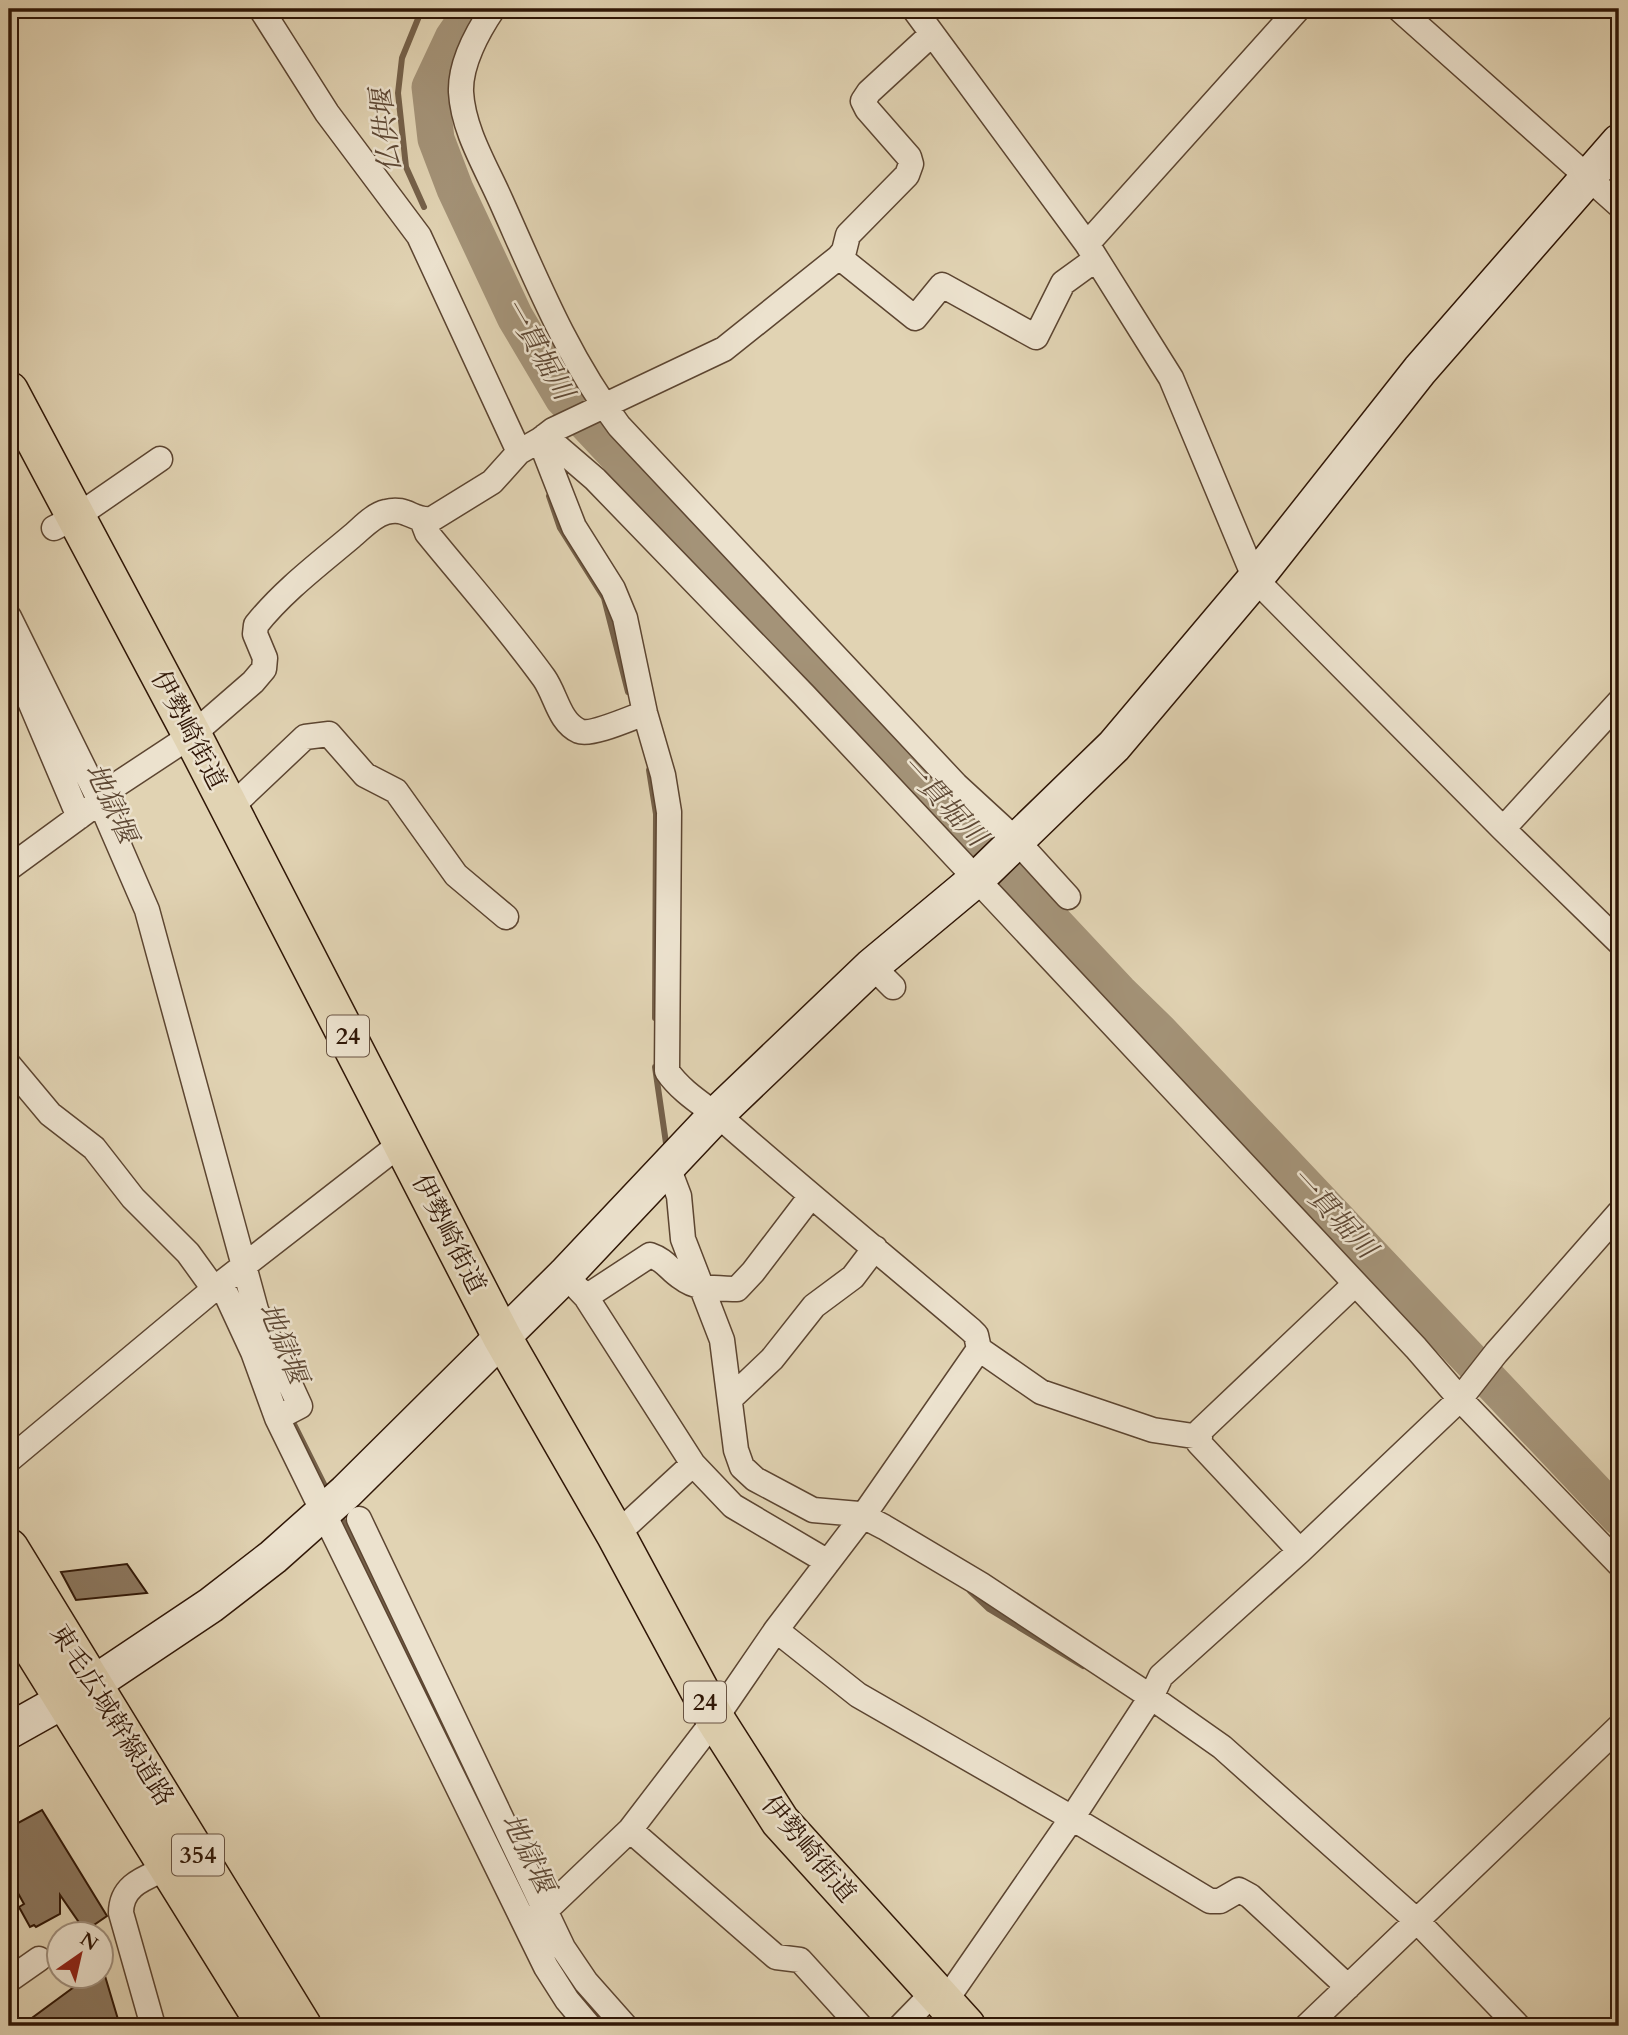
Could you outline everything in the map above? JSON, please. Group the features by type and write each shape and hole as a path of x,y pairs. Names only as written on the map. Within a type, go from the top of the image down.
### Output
{"main road":[{"name":"伊勢崎街道","path":"9,391 65,522 192,735 502,1337 616,1535 715,1719 780,1821 948,2007"},
{"name":"東毛広域幹線道路","path":"9,1548 169,1867 267,2026"},
{"name":"東毛広域幹線道路","path":"9,1611 79,1692 302,2026"}],"street":[{"path":"261,9 327,113 419,236 539,440 574,527 613,589 625,618 645,713 663,775 669,812 667,1071 675,1082 717,1114 971,1330 976,1335 979,1349 1041,1392 1153,1430 1200,1437"},
{"path":"493,9 467,60 461,91 469,130 565,344 600,408 956,785 1068,897"},
{"path":"914,9 1091,251 1171,378 1255,579 1619,942"},
{"path":"839,257 915,318 942,285 1036,337 1063,283 1298,9"},
{"path":"1399,9 1619,205"},
{"path":"9,868 79,817 99,799 192,735 253,682 264,669 265,658 255,634 256,625 280,599 375,518 385,512 405,511 422,520 432,519 492,482 539,440 724,349 839,257 844,251 848,235 907,175 911,164 909,157 863,101 869,92 932,34"},
{"path":"575,1286 668,1167 717,1114 883,977 977,878 1114,746 1255,579 1420,370 1619,142"},
{"path":"539,440 604,489 804,695 1619,1564"},
{"path":"65,522 160,459"},
{"path":"422,520 427,533 546,681 566,721 576,730 593,731 645,713"},
{"path":"9,617 99,799 148,910 256,1310 300,1406 277,1418"},
{"path":"9,666 17,671 79,817"},
{"path":"1503,829 1619,702"},
{"path":"230,808 305,737 328,734 365,775 396,791 456,876 506,917"},
{"path":"9,1065 50,1114 94,1148 133,1198 217,1286 253,1352 277,1418 322,1512 554,1983 589,2026"},
{"path":"9,1460 217,1286 403,1142"},
{"path":"668,1167 679,1196 683,1239 722,1340 736,1450 743,1467 755,1479 813,1510 863,1516 980,1584 1151,1697 1222,1748 1258,1777 1417,1921 1518,2026"},
{"path":"9,1731 79,1692 211,1605 273,1557 346,1492 502,1337 575,1286 650,1255 663,1259 682,1279 702,1287 737,1289 811,1196"},
{"path":"901,2026 948,2007 1151,1697 1161,1676 1300,1551 1462,1395 1492,1357 1619,1213"},
{"path":"731,1398 772,1359 814,1306 853,1277 875,1248"},
{"path":"1300,1551 1199,1443 1200,1431 1355,1284"},
{"path":"575,1286 693,1464 733,1506 828,1562"},
{"path":"525,1923 547,1910 630,1830 715,1719 776,1630 863,1516 979,1349"},
{"path":"616,1535 693,1464"},
{"path":"359,1519 563,1948 574,1966 625,2026"},
{"path":"776,1630 858,1695 1210,1901 1220,1901 1240,1890 1250,1896 1348,1987"},
{"path":"1307,2026 1619,1727"},
{"path":"630,1830 776,1957 800,1959 860,2026"},
{"path":"153,2026 121,1913 121,1901 130,1887 169,1867"},
{"path":"9,1980 39,1959"}],"building":[{"path":"127,1564 147,1593 76,1600 61,1572"},
{"path":"42,1810 107,1916 101,1920 77,1920 60,1895 60,1914 36,1927 30,1927 19,1907 24,1904 9,1877 9,1833 17,1828 16,1824"},
{"path":"70,1990 109,1990 120,2026 21,2026"}],"waterway":[{"name":"仏供堰","path":"422,9 402,58 398,93 406,167 424,207"},
{"name":"一貫堀川","path":"473,9 453,38 430,87 436,139 455,189 515,317 563,398 1119,992 1619,1517"},
{"path":"549,496 560,528 604,598 628,692"},
{"path":"649,770 656,814 655,1018"},
{"path":"655,1067 667,1150"},
{"name":"地獄堰","path":"290,1416 329,1494"},
{"name":"地獄堰","path":"339,1513 447,1732"},
{"path":"970,1591 989,1609 1083,1666"}]}
